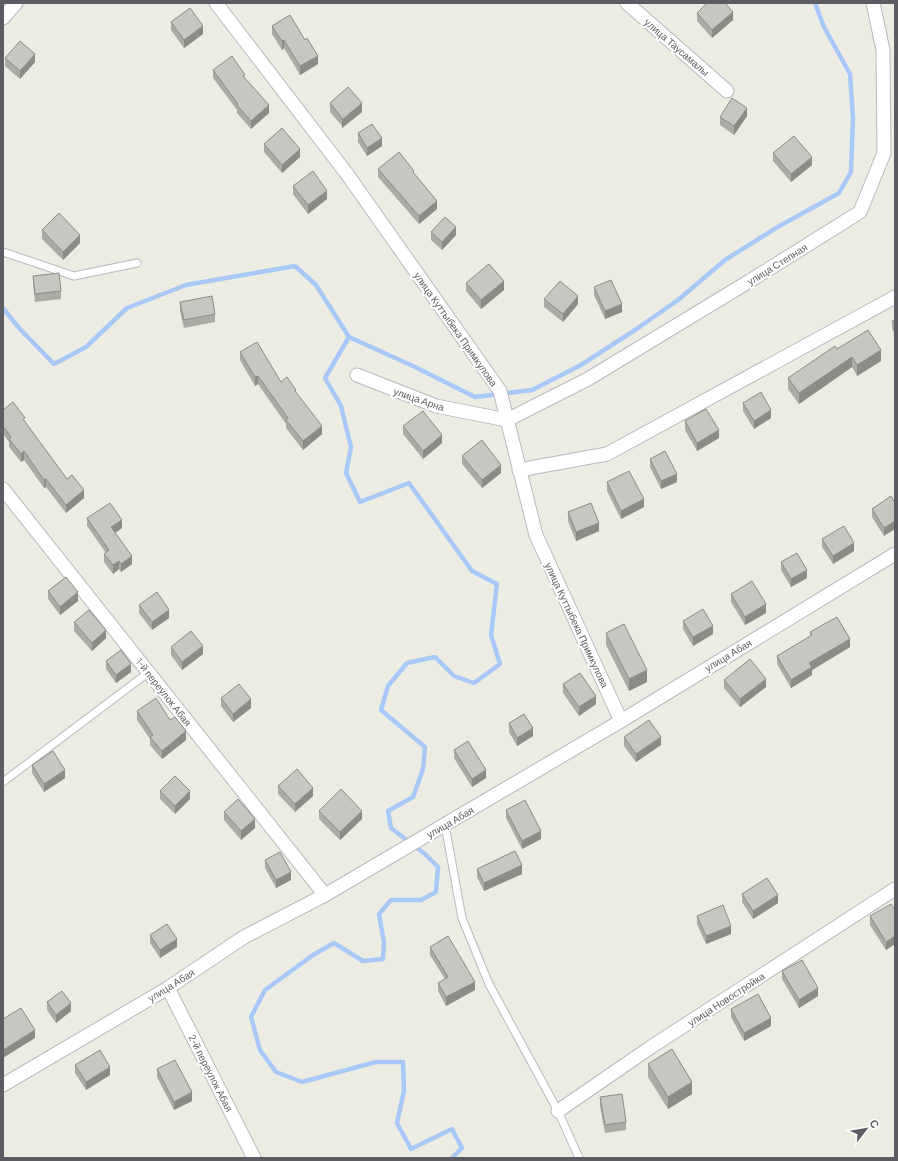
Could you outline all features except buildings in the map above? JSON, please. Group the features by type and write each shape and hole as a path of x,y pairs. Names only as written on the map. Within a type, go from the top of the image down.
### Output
{"street":[{"path":"3,18 16,3"},
{"name":"улица Куттыбека Примкулова","path":"216,3 347,174 500,391 536,535 621,721"},
{"name":"улица Таусамалы","path":"627,3 726,91"},
{"name":"улица Степная","path":"507,420 588,379 860,212 884,153 883,50 873,3"},
{"path":"519,470 607,454 895,297"},
{"name":"улица Арна","path":"357,375 436,406 507,420"},
{"name":"1-й переулок Абая","path":"3,489 325,895"},
{"name":"улица Абая","path":"3,1085 168,988 244,937 325,895 445,825 621,721 895,554"},
{"name":"улица Новостройка","path":"558,1111 658,1042 895,889"},
{"name":"2-й переулок Абая","path":"168,988 254,1158"}],"lane":[{"path":"3,252 74,276 137,262"},
{"path":"3,782 149,672"},
{"path":"445,825 462,918 489,984 558,1111 578,1158"}],"waterway":[{"path":"3,308 19,328 54,364 86,347 127,308 186,285 295,266 316,285 349,337 413,366 475,397 532,390 581,365 678,300 725,260 776,228 839,193 851,172 853,118 850,74 824,27 815,3"},
{"path":"349,337 325,378 341,406 351,447 346,473 360,502 409,483 472,571 497,584 491,635 500,664 474,683 454,676 435,657 407,663 388,686 381,710 425,747 423,769 413,797 388,811 391,828 425,854 438,867 436,892 421,900 391,900 379,914 384,943 383,959 363,961 334,943 313,955 265,990 251,1017 260,1050 276,1072 302,1082 376,1062 403,1062 404,1091 397,1123 411,1149 452,1129 462,1148 452,1158"}]}
